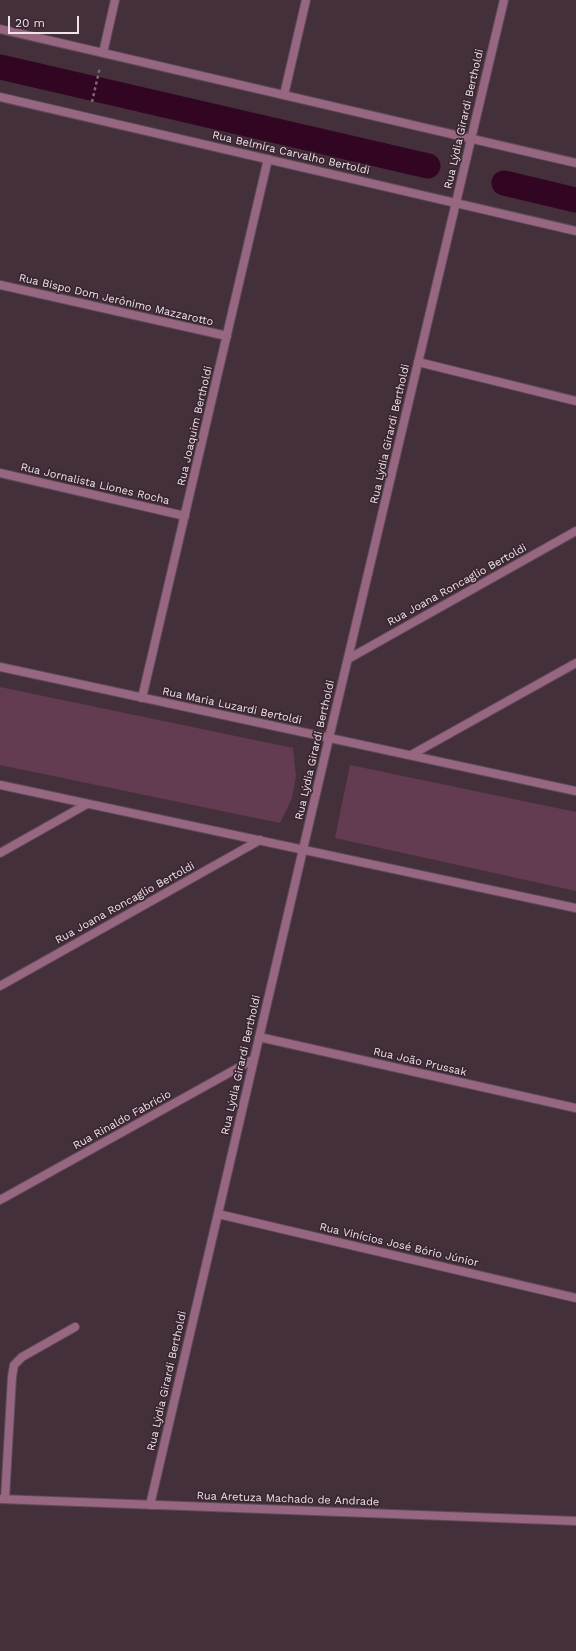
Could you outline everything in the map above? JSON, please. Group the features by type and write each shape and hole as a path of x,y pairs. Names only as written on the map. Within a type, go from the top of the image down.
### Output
{"street":[{"path":"103,53 115,0"},
{"path":"284,95 306,0"},
{"name":"Rua Lýdia Girardi Bertholdi","path":"150,1505 329,738 504,0"},
{"path":"0,29 576,163"},
{"name":"Rua Belmira Carvalho Bertoldi","path":"0,97 576,231"},
{"name":"Rua Joaquim Bertholdi","path":"142,698 268,159"},
{"name":"Rua Bispo Dom Jerônimo Mazzarotto","path":"0,285 227,336"},
{"path":"418,362 576,401"},
{"name":"Rua Jornalista Liones Rocha","path":"0,473 185,516"},
{"name":"Rua Joana Roncaglio Bertoldi","path":"348,659 576,531"},
{"path":"411,756 576,663"},
{"name":"Rua Maria Luzardi Bertoldi","path":"0,667 576,791"},
{"path":"0,785 576,908"},
{"path":"0,853 87,804"},
{"name":"Rua Joana Roncaglio Bertoldi","path":"0,986 260,840"},
{"name":"Rua João Prussak","path":"259,1037 576,1108"},
{"name":"Rua Rinaldo Fabrício","path":"0,1200 254,1059"},
{"name":"Rua Vinícios José Bório Júnior","path":"218,1214 576,1298"},
{"path":"3,1499 14,1365 22,1357 74,1327"},
{"name":"Rua Aretuza Machado de Andrade","path":"3,1499 576,1521"}],"path":[{"path":"88,117 103,53"}],"shaded area":[{"path":"0,687 293,748 296,776 292,798 280,823 0,765"},
{"path":"350,765 576,812 576,891 335,838"}],"waterway":[{"path":"0,67 428,166"},
{"path":"504,183 576,200"}]}
